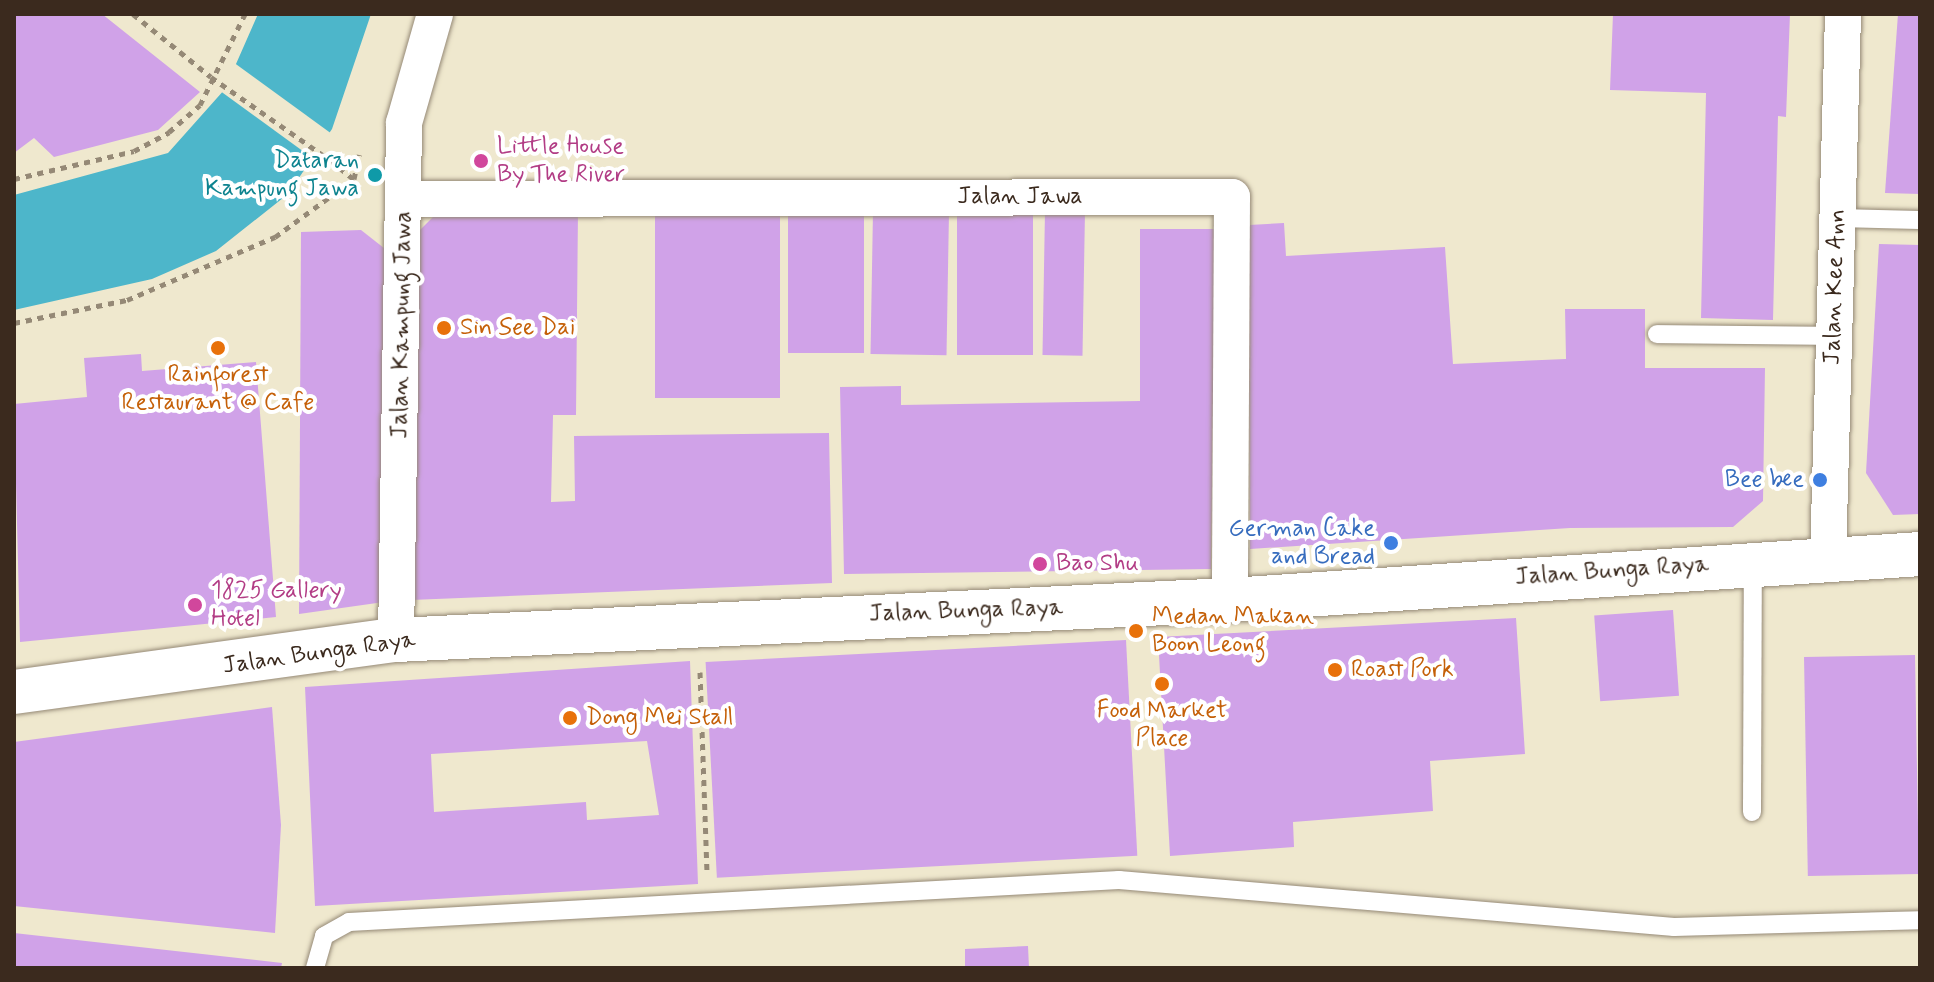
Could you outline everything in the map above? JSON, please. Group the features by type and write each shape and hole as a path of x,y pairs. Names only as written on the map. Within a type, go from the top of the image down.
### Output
{"street":[{"name":"Jalan Kampung Jawa","path":"396,640 404,123 435,14"},
{"name":"Jalan Kee Ann","path":"1828,559 1843,14"},
{"name":"Jalan Jawa","path":"404,199 1232,197 1230,600"},
{"name":"Jalan Bunga Raya","path":"14,692 131,681 396,640 698,623 1230,600 1920,554"}],"lane":[{"path":"1837,218 1920,220"},
{"path":"1657,334 1834,336"},
{"path":"1752,812 1753,563"},
{"path":"315,968 324,936 349,922 708,898 1119,880 1674,927 1920,920"}],"path":[{"path":"133,14 211,77 354,179"},
{"path":"14,179 134,151 169,132 200,105 245,14"},
{"path":"14,323 127,300 208,270 275,237 354,179 360,150"},
{"path":"698,623 708,898"}],"water":[{"path":"258,14 371,14 332,129 288,194 216,251 152,279 14,310 14,195 168,153 225,89"}],"pier":[{"path":"233,62 333,135 315,160 215,87"}],"building":[{"path":"14,14 102,14 200,92 158,130 54,157 34,138 14,153"},
{"path":"1613,14 1790,14 1786,117 1778,116 1773,320 1701,318 1706,93 1610,90"},
{"path":"1898,14 1920,14 1920,194 1885,193"},
{"path":"655,210 780,210 780,398 655,398"},
{"path":"439,211 578,211 576,415 553,415 551,502 575,501 574,436 829,433 832,583 411,600 417,233"},
{"path":"788,211 864,211 864,353 788,353"},
{"path":"873,211 949,212 946,355 871,354"},
{"path":"1045,211 1085,212 1082,356 1042,355"},
{"path":"957,212 1033,212 1033,355 957,355"},
{"path":"1284,223 1286,256 1445,247 1453,364 1566,359 1565,309 1645,309 1645,368 1765,368 1763,501 1733,527 1570,528 1250,549 1249,225"},
{"path":"1140,229 1215,229 1211,569 844,574 840,387 901,386 901,405 1140,401"},
{"path":"361,230 389,252 384,602 299,614 301,232"},
{"path":"1879,244 1920,245 1920,514 1893,515 1866,473"},
{"path":"141,354 142,371 256,362 276,617 20,642 14,404 87,397 84,358"},
{"path":"1673,610 1679,696 1600,701 1594,616"},
{"path":"1516,618 1525,754 1430,761 1433,811 1293,822 1294,847 1170,856 1158,637"},
{"path":"1126,640 1137,856 717,878 706,662"},
{"path":"1915,655 1919,874 1808,876 1804,657"},
{"path":"690,661 698,884 315,906 305,687","holes":["647,741 659,815 587,820 586,802 434,812 431,754"]},
{"path":"272,707 281,825 275,933 14,906 14,742"},
{"path":"14,933 282,963 281,968 14,968"},
{"path":"1028,946 1029,968 965,968 965,949"}],"place":[{"name":"Little House By The River","path":"481,161"},
{"name":"Dataran Kampung Jawa","path":"375,175"},
{"name":"Sin See Dai","path":"444,328"},
{"name":"Rainforest Restaurant @ Cafe","path":"218,348"},
{"name":"Bee bee","path":"1820,480"},
{"name":"German Cake and Bread","path":"1391,543"},
{"name":"Bao Shu","path":"1040,564"},
{"name":"1825 Gallery Hotel","path":"195,605"},
{"name":"Medan Makan Boon Leong","path":"1136,631"},
{"name":"Roast Pork","path":"1335,670"},
{"name":"Food Market Place","path":"1162,684"},
{"name":"Dong Mei Stall","path":"570,718"}]}
